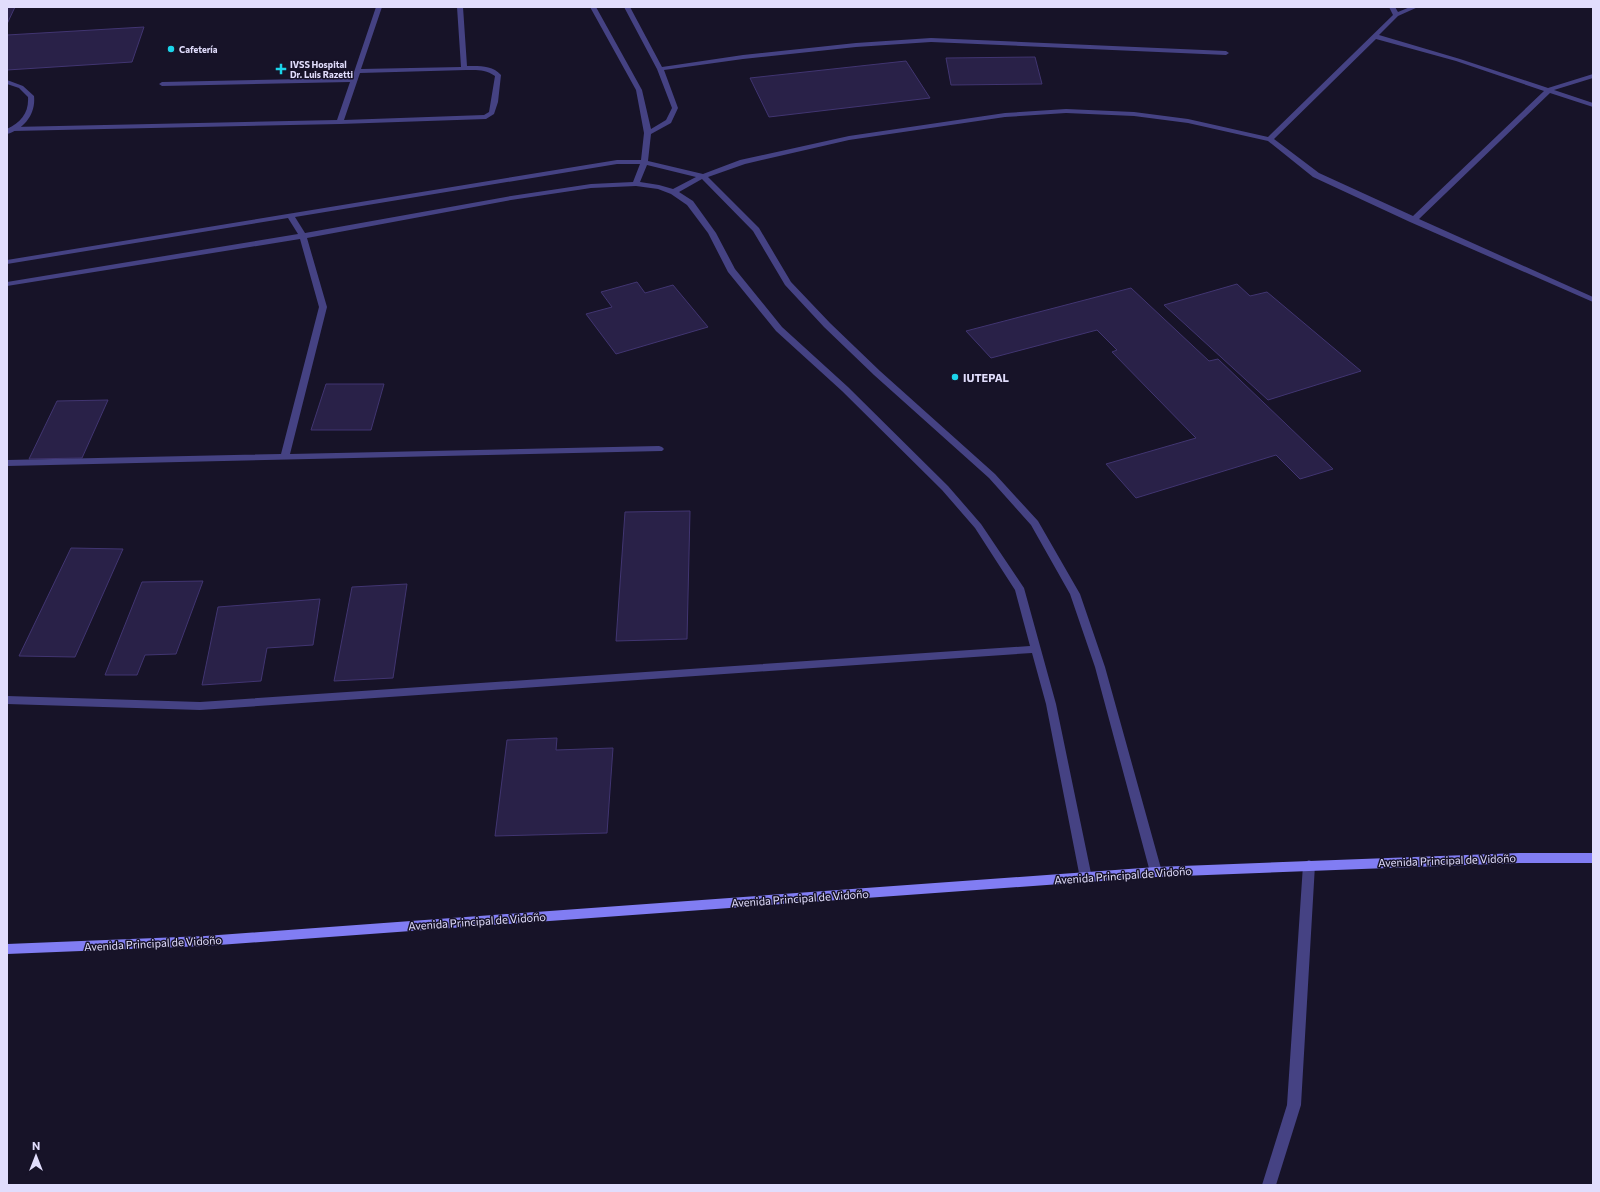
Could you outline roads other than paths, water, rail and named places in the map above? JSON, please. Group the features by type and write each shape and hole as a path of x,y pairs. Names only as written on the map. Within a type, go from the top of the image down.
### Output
{"main road":[{"name":"Avenida Principal de Vidoño","path":"7,949 205,941 1156,872 1519,858 1593,858"}],"street":[{"path":"340,122 379,7"},
{"path":"460,7 464,69"},
{"path":"592,7 639,90 648,133 644,162 636,184"},
{"path":"627,7 660,69 674,101 674,114 665,126 648,133"},
{"path":"1392,7 1396,15"},
{"path":"1270,139 1396,15 1415,7"},
{"path":"1374,36 1458,60 1593,104"},
{"path":"660,69 841,46 924,40 1226,53"},
{"path":"10,131 474,118 486,117 492,113 496,102 498,75 491,70 464,69 358,71"},
{"path":"1413,220 1550,89 1593,76"},
{"path":"162,84 355,80"},
{"path":"7,82 21,87 31,96 33,107 26,118 10,131"},
{"path":"674,192 703,176 743,162 849,138 1005,116 1066,111 1134,114 1188,120 1270,139 1316,175 1593,300"},
{"path":"7,262 617,162 644,162 703,176 756,230 788,283 827,325 877,373 992,476 1034,523 1075,594 1100,667 1156,872"},
{"path":"7,284 303,236 511,198 611,184 636,184 659,187 674,192 690,204 712,233 731,270 779,328 845,389 945,488 978,526 1020,590 1051,704 1086,878"},
{"path":"285,457 323,307 303,236 290,215"},
{"path":"7,463 659,449"},
{"path":"7,700 200,706 1036,649"},
{"path":"1268,1185 1294,1105 1309,866"}],"place":[{"name":"Cafetería","path":"171,49"},
{"name":"IVSS Hospital Dr. Luis Razetti","path":"281,69"},
{"name":"IUTEPAL","path":"955,377"}]}
